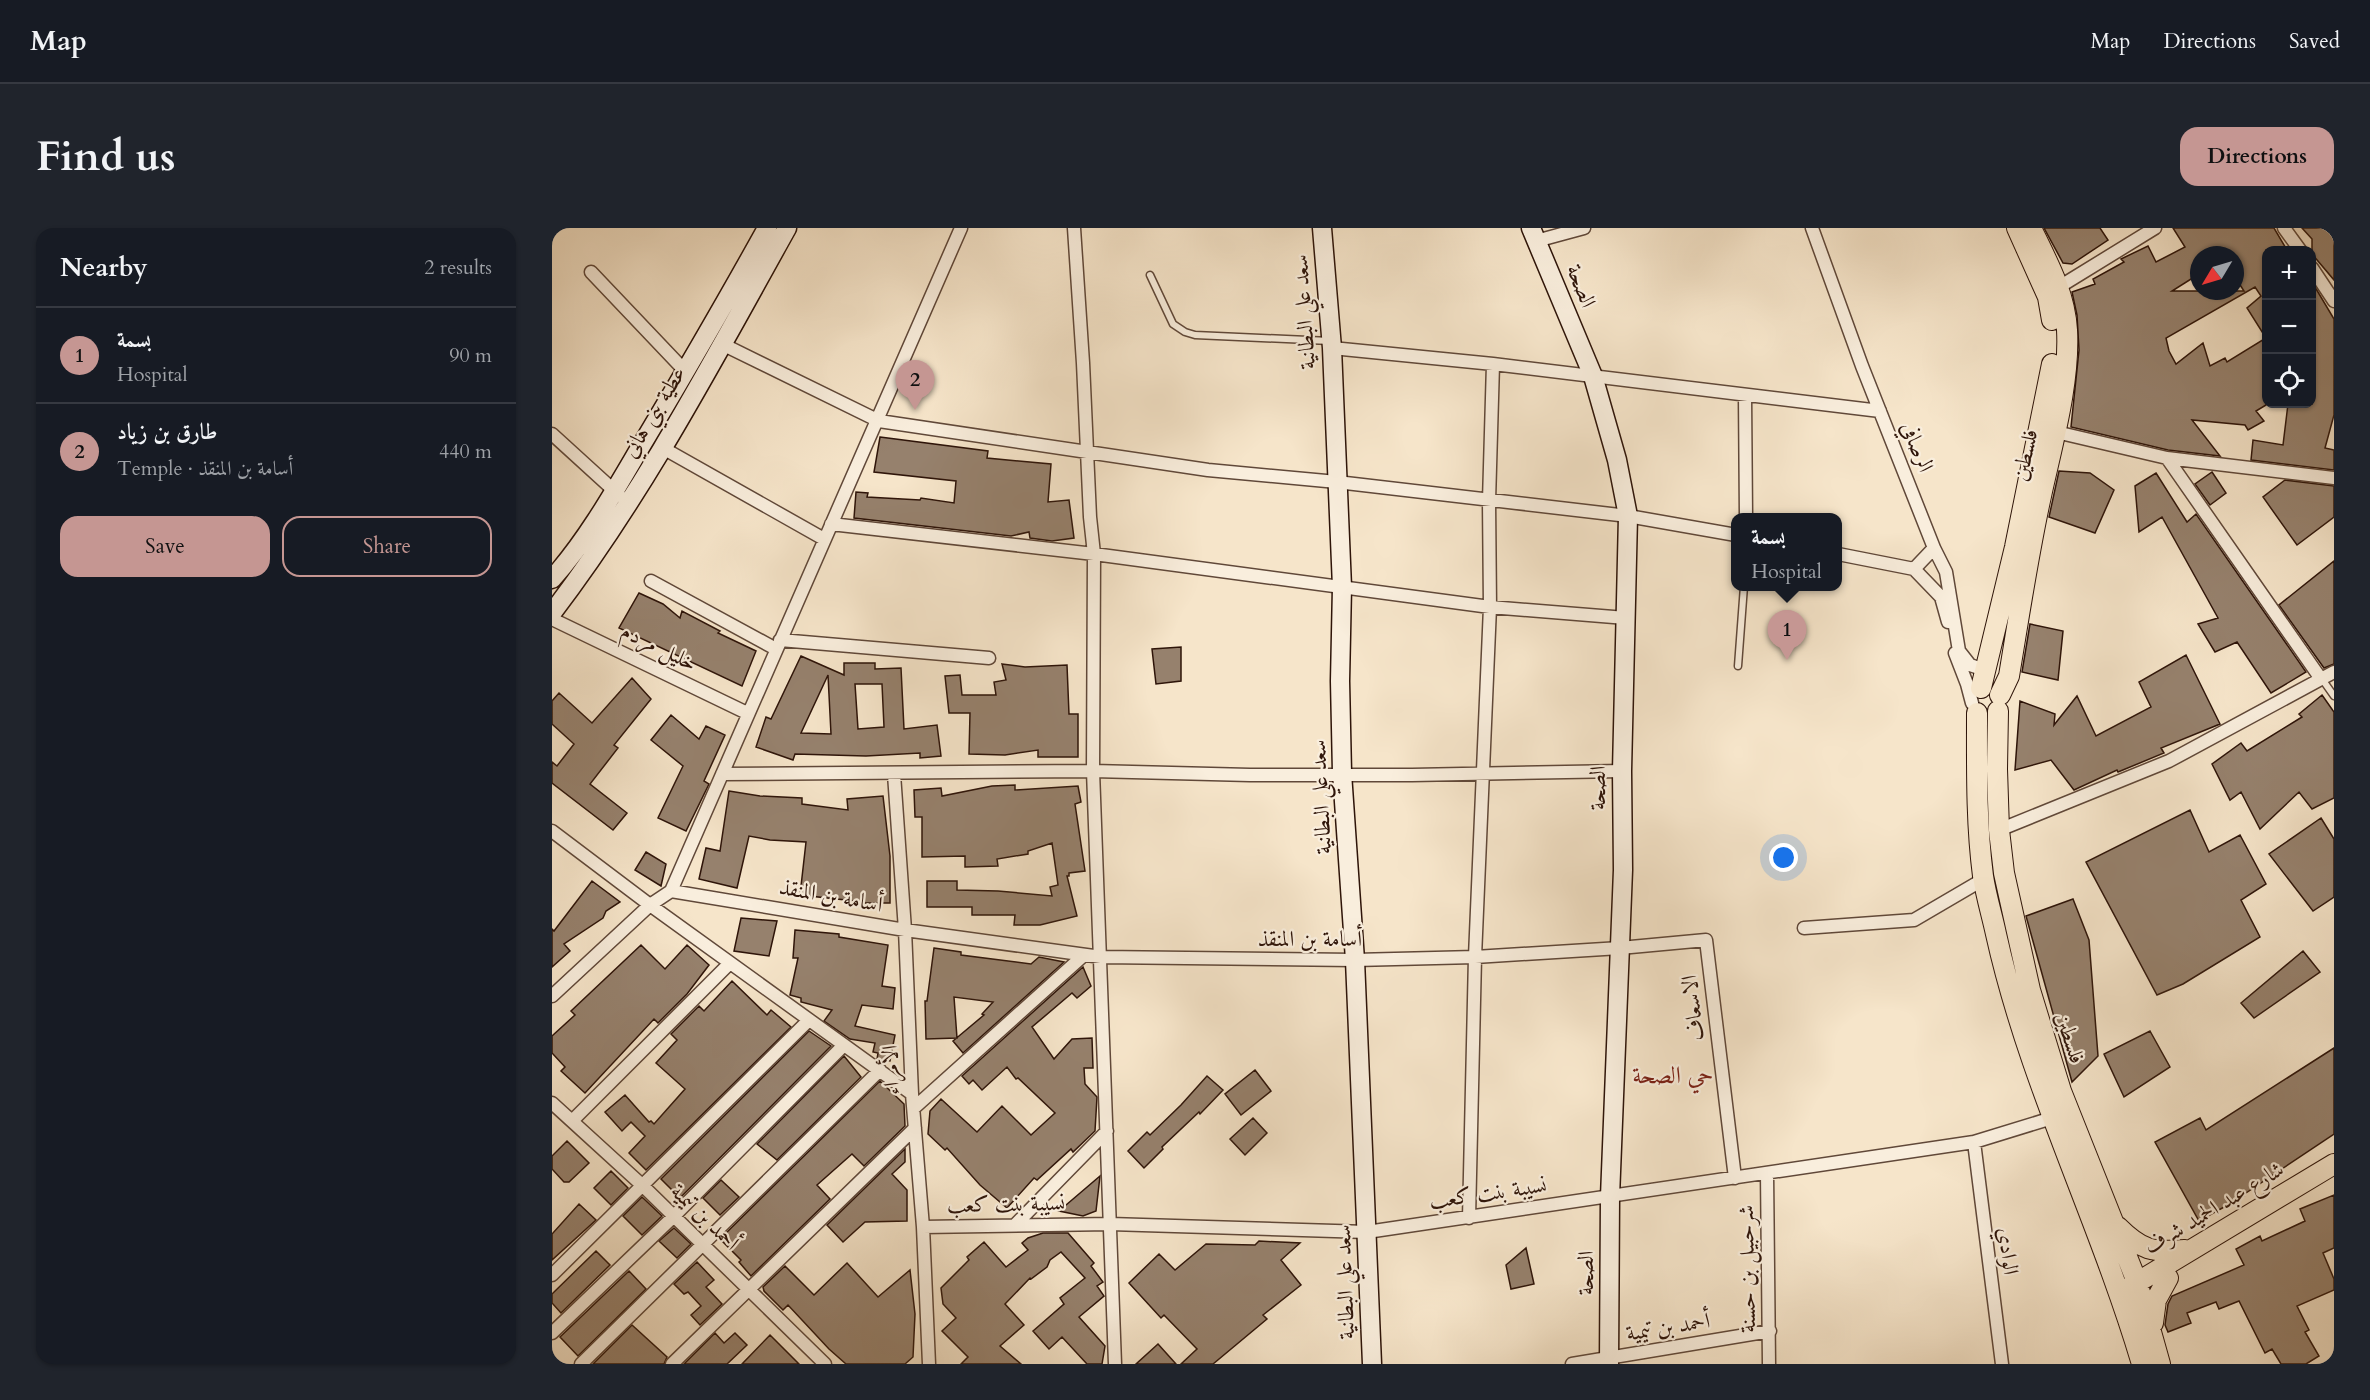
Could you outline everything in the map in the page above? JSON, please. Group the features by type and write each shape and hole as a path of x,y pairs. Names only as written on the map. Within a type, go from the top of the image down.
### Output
{"main road":[{"path":"552,579 621,497 686,372 766,228"},
{"name":"عطية بني هاني","path":"552,613 582,573 621,497 661,447 787,228"},
{"name":"سعد علي البطانية","path":"1322,228 1331,344 1342,587 1340,681 1342,773 1354,960 1372,1364"},
{"name":"فلسطين","path":"2017,228 2048,297 2054,329 2053,352 2050,380 1987,668 1977,701 1978,834 1984,879 2018,1023 2122,1300 2142,1364"},
{"name":"فلسطين","path":"2031,228 2059,287 2067,331 2065,369 2056,432 2040,499 2009,676 1999,703 1997,769 1999,830 2004,873 2030,990 2061,1091 2140,1289 2160,1364"},
{"name":"الصحة","path":"1534,235 1593,376 1617,460 1628,516 1622,771 1623,870 1610,1197 1609,1361"},
{"path":"1991,687 1999,703 1988,717 1977,701 1991,687"},
{"name":"شارع عبد الحميد شرف","path":"2122,1300 2140,1289 2188,1250 2250,1216 2334,1164"},
{"name":"شارع عبد الحميد شرف","path":"2140,1289 2168,1278 2334,1176"},
{"path":"2113,1223 2137,1245 2145,1249 2163,1252 2188,1250"},
{"path":"2154,1338 2154,1307 2168,1278"}],"street":[{"path":"552,996 650,905 671,891 824,539 879,421 961,228"},
{"path":"1074,228 1086,453 1094,554 1093,771 1115,1364"},
{"path":"1534,235 1584,228"},
{"name":"الرصافي","path":"1812,228 1880,411 1934,548 1946,572 1959,651 1970,664 1979,668 1987,668"},
{"path":"2059,287 2155,228"},
{"path":"2284,228 2297,246"},
{"path":"591,272 686,372"},
{"path":"2316,274 2334,301"},
{"path":"722,344 879,421 1208,470 1337,482 1628,516 1731,534"},
{"path":"1331,344 1880,411"},
{"path":"1469,1218 1475,957 1490,608 1488,501 1494,364"},
{"path":"1745,395 1746,513"},
{"path":"2056,432 2167,458 2334,478"},
{"path":"552,434 621,497"},
{"path":"661,447 824,539"},
{"path":"2167,458 2321,679"},
{"path":"831,524 1094,554 1490,608 1626,618"},
{"path":"1914,569 1934,548"},
{"path":"1842,555 1914,569 1941,597 1955,653 1967,684 1977,701"},
{"path":"651,581 778,644 989,658"},
{"name":"خليل مردم","path":"552,619 747,713"},
{"path":"1999,830 2169,761 2334,672"},
{"path":"722,774 1093,771 1250,775 1622,771"},
{"name":"الأمراء","path":"894,774 905,930 912,1094 923,1227 929,1364"},
{"path":"552,831 650,905 912,1094"},
{"path":"1804,928 1914,921 1984,879"},
{"name":"أسامة بن المنقذ","path":"671,891 905,930 1101,957 1354,960 1475,957 1706,940"},
{"name":"الاسعاف","path":"1706,940 1735,1178"},
{"path":"914,1108 1084,955"},
{"path":"572,1121 730,963"},
{"path":"552,1275 809,1020"},
{"path":"552,1333 844,1045"},
{"path":"581,1364 880,1070"},
{"name":"أحمد بن تيمية","path":"552,1103 644,1186 825,1364"},
{"name":"نسيبة بنت كعب","path":"923,1227 1110,1224 1367,1232 1974,1142 2052,1118"},
{"path":"672,1364 915,1128"},
{"path":"1016,1225 1107,1131"},
{"name":"الوادي","path":"1974,1142 2002,1364"},
{"name":"شرحبيل بن حسنة","path":"1767,1173 1769,1364"},
{"name":"أحمد بن تيمية","path":"1572,1364 1609,1361 1770,1331"}],"lane":[{"path":"1150,275 1173,324 1185,332 1195,335 1331,344"},
{"path":"1738,666 1744,591"},
{"path":"2321,679 2334,696"}],"building":[{"path":"2044,228 2100,228 2108,240 2072,264 2063,263"},
{"path":"2173,228 2274,228 2285,246 2262,246 2262,332 2247,308 2261,296 2255,287 2244,293 2244,246 2190,246 2190,280 2172,291 2190,291 2190,300 2232,300 2166,338 2169,351 2176,364 2203,343 2210,366 2225,358 2227,362 2262,340 2262,407 2256,411 2264,421 2248,430 2245,425 2192,420 2220,456 2168,450 2071,427 2079,350 2077,315 2072,292 2095,284 2093,279 2124,262 2121,259 2148,246 2156,262 2185,247"},
{"path":"2302,228 2334,228 2334,280 2316,259 2316,246 2312,246 2312,239"},
{"path":"2316,289 2334,319 2334,415 2325,448 2334,450 2334,470 2251,460 2253,440 2283,445 2288,408 2316,408"},
{"path":"880,437 988,451 987,458 1051,464 1048,502 1069,500 1074,538 1052,541 1030,538 1029,532 1011,536 854,518 856,492 868,493 867,497 920,500 921,498 954,503 956,481 874,472"},
{"path":"2059,471 2090,473 2114,490 2095,533 2049,517"},
{"path":"2212,472 2226,493 2210,505 2195,484"},
{"path":"2156,473 2187,522 2196,514 2306,672 2271,693 2237,642 2215,652 2198,624 2218,618 2162,517 2139,532 2135,486"},
{"path":"2285,480 2334,486 2334,517 2297,545 2263,497"},
{"path":"2334,561 2334,664 2324,668 2279,605"},
{"path":"639,593 663,604 680,618 682,611 720,631 718,633 756,651 742,686 619,628"},
{"path":"2030,624 2063,631 2058,680 2022,672"},
{"path":"1181,647 1181,681 1156,684 1152,649"},
{"path":"2186,655 2220,724 2161,748 2164,753 2118,772 2117,770 2074,790 2051,760 2015,770 2020,701 2055,714 2054,725 2077,696 2096,736 2151,707 2139,682"},
{"path":"801,656 844,675 844,663 875,663 875,669 901,668 904,729 937,725 941,756 920,758 920,753 866,756 795,754 793,760 756,747 766,717 771,719","holes":["828,675 831,734 801,733","855,684 882,684 884,727 858,729"]},
{"path":"1002,664 1025,667 1067,665 1069,714 1078,714 1078,757 1038,757 1038,750 1005,755 969,754 970,713 949,713 945,676 960,675 962,695 996,695 994,682 1006,680"},
{"path":"632,678 651,699 614,745 618,748 590,784 627,813 613,830 552,783 552,762 557,766 574,744 552,724 552,701 559,693 592,723"},
{"path":"2322,695 2334,712 2334,798 2312,809 2299,792 2260,829 2241,792 2230,800 2212,764 2241,743 2247,751 2302,717 2299,714"},
{"path":"671,715 699,739 706,726 725,735 704,781 709,784 686,831 658,818 683,766 651,740"},
{"path":"1015,785 1015,790 1078,786 1081,802 1075,804 1085,871 1069,873 1067,876 1077,916 1040,925 1014,925 1015,915 972,915 972,907 927,907 927,881 957,881 957,890 1052,896 1050,887 1058,885 1052,843 1028,851 1028,854 997,859 998,866 965,867 965,856 922,857 922,817 915,817 914,790 941,788 942,796 992,786"},
{"path":"729,791 760,796 802,798 802,804 848,810 847,799 883,796 890,856 890,903 855,903 855,901 800,895 806,842 749,836 737,888 699,879 706,848 720,851"},
{"path":"2190,810 2209,852 2240,835 2266,884 2241,900 2260,937 2183,984 2157,995 2086,862"},
{"path":"2321,818 2334,839 2334,897 2313,911 2269,854"},
{"path":"646,852 666,864 661,886 635,870"},
{"path":"592,881 620,902 606,911 603,918 564,944 570,951 552,967 552,929 554,931"},
{"path":"2073,899 2089,940 2098,1056 2072,1082 2026,916"},
{"path":"741,918 777,921 769,956 734,951"},
{"path":"795,930 839,934 839,937 888,945 882,986 895,988 893,1009 862,1005 855,1026 895,1035 890,1061 877,1059 878,1053 873,1052 875,1043 850,1039 824,1021 832,1010 801,1002 801,998 790,995 798,958 793,958"},
{"path":"641,945 665,969 687,945 709,965 687,994 658,1023 654,1019 585,1093 561,1071 565,1067 552,1053 552,1036 575,1015 571,1011"},
{"path":"934,948 961,952 961,955 1031,964 1039,957 1064,962 963,1053 953,1041 957,1038 926,1039 925,1001 927,1001","holes":["954,997 993,1002 982,1014 984,1015 957,1038"]},
{"path":"2303,951 2320,972 2254,1018 2241,1003"},
{"path":"1083,967 1091,986 1077,998 1072,993 1032,1027 1054,1059 1072,1039 1092,1038 1093,1068 1084,1068 1085,1084 1097,1097 1095,1131 1073,1152 1071,1149 1037,1180 1034,1178 1007,1208 980,1185 947,1148 945,1150 928,1134 930,1111 941,1099 977,1132 1002,1106 1031,1135 1055,1113 1018,1078 1016,1079 1007,1067 982,1090 973,1080 969,1084 962,1076"},
{"path":"732,981 767,1015 771,1010 791,1027 646,1170 629,1153 645,1136 631,1122 622,1131 605,1112 625,1095 649,1122 654,1124 685,1089 656,1063 677,1040 671,1034 699,1006 704,1011"},
{"path":"809,1031 831,1046 680,1198 661,1179"},
{"path":"2150,1031 2170,1067 2124,1097 2104,1054"},
{"path":"2334,1048 2334,1134 2244,1196 2199,1221 2155,1142 2200,1118 2206,1130"},
{"path":"844,1056 861,1077 777,1160 757,1144"},
{"path":"1255,1070 1271,1091 1241,1115 1225,1094"},
{"path":"1207,1076 1223,1090 1200,1114 1199,1112 1162,1147 1163,1149 1144,1168 1128,1151 1147,1132 1150,1135"},
{"path":"880,1081 904,1104 905,1126 864,1166 852,1154 817,1185 830,1199 751,1276 739,1262 741,1260 720,1239"},
{"path":"1253,1118 1267,1133 1245,1155 1230,1139"},
{"path":"567,1141 589,1163 569,1182 564,1182 552,1169 552,1156"},
{"path":"905,1149 905,1162 892,1174 907,1190 907,1221 865,1222 843,1242 827,1225"},
{"path":"611,1171 628,1188 611,1205 594,1188"},
{"path":"1100,1176 1096,1211 1083,1216 1059,1211"},
{"path":"721,1180 739,1197 720,1215 703,1198"},
{"path":"2334,1195 2334,1248 2323,1253 2334,1279 2334,1290 2297,1306 2309,1330 2305,1332 2319,1356 2306,1364 2281,1364 2272,1349 2265,1353 2239,1301 2219,1309 2216,1302 2187,1313 2191,1323 2168,1332 2165,1325 2168,1304 2172,1296 2244,1265 2236,1249 2260,1236 2262,1241 2305,1221 2300,1209"},
{"path":"642,1197 662,1216 642,1235 623,1216"},
{"path":"579,1204 596,1220 552,1260 552,1234"},
{"path":"674,1228 691,1244 677,1258 659,1241"},
{"path":"1043,1233 1068,1233 1094,1263 1091,1266 1103,1282 1097,1286 1104,1296 1079,1317 1105,1346 1102,1364 1087,1364 1062,1337 1049,1349 1033,1331 1064,1304 1060,1298 1085,1278 1061,1252 1050,1260 1047,1267 1030,1278 1005,1304 1024,1325 1000,1346 1021,1364 961,1364 968,1357 942,1331 956,1318 943,1304 941,1288 969,1260 967,1257 984,1242 1006,1267 1028,1250 1022,1243 1028,1238"},
{"path":"1259,1241 1300,1243 1281,1260 1301,1285 1263,1315 1267,1319 1213,1364 1181,1364 1197,1349 1164,1315 1161,1318 1129,1283 1159,1254 1175,1270 1206,1244 1255,1245"},
{"path":"1526,1248 1534,1284 1511,1289 1506,1265"},
{"path":"596,1251 610,1265 561,1313 552,1303 552,1294"},
{"path":"697,1262 714,1280 706,1287 722,1304 700,1325 691,1315 701,1306 688,1292 684,1294 674,1284"},
{"path":"847,1263 878,1297 910,1270 915,1314 913,1357 905,1364 846,1364 788,1305 783,1310 764,1291 763,1287 785,1266 814,1295"},
{"path":"629,1271 646,1289 578,1356 560,1337"},
{"path":"632,1325 667,1357 664,1364 593,1364"},
{"path":"715,1333 724,1343 735,1333 747,1345 727,1364 684,1364"},
{"path":"770,1335 799,1364 742,1364"},
{"path":"1158,1344 1176,1364 1136,1364"}],"place":[{"name":"طارق بن زياد","path":"915,410"},
{"name":"بسمة","path":"1787,660"}],"district":[{"name":"حي الصحة","path":"1673,1075"}]}
